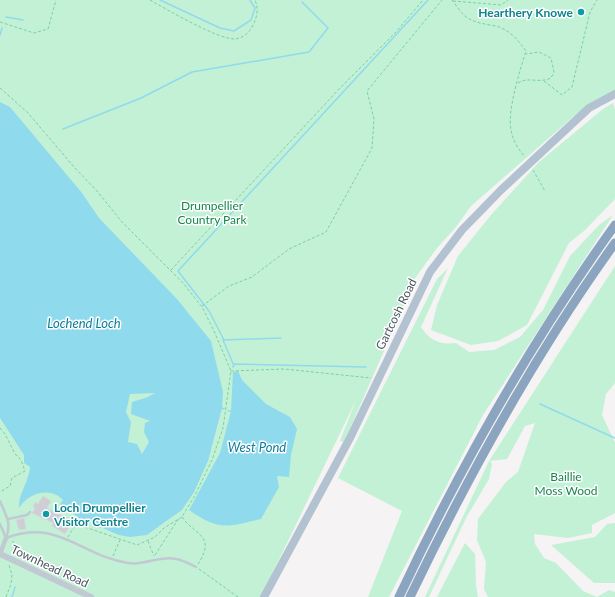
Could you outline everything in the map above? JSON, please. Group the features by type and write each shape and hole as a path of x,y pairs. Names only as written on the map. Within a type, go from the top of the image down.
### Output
{"highway":[{"path":"399,597 441,510 493,414 549,322 615,225"},
{"path":"410,597 450,515 501,422 556,331 615,243"}],"main road":[{"name":"Gartcosh Road","path":"264,597 350,438 430,272 462,230 529,163 589,108 615,94"}],"street":[{"path":"0,554 6,538"},
{"name":"Townhead Road","path":"0,554 91,597"}],"lane":[{"path":"0,503 8,519 9,529 6,538"},
{"path":"8,519 27,515 30,512"},
{"path":"0,524 6,538"},
{"path":"6,538 35,532 52,534 68,538 108,557 128,563 141,564 155,560 176,559 196,567"}],"path":[{"path":"0,22 34,33 48,29 56,0"},
{"path":"150,0 186,20 223,36 235,39 248,33 253,25 257,11 255,0"},
{"path":"171,270 340,88 396,32 423,0"},
{"path":"202,307 229,286 252,276 289,249 326,232 372,148 374,118 367,91 442,0"},
{"path":"452,0 501,5 508,0"},
{"path":"452,0 465,16 479,23 498,27 508,32 518,39 526,51 517,83 511,128 516,145 522,154"},
{"path":"544,81 562,95 572,87 590,12 597,0"},
{"path":"517,83 523,79 544,81 551,78 554,72 551,58 539,52 525,55"},
{"path":"0,88 28,113 74,167 97,191 122,222 184,283 202,307 231,371 223,428 212,460 194,498 154,557"},
{"path":"529,163 545,191"},
{"path":"231,371 284,369 378,378"},
{"path":"0,428 5,434 15,454 21,460 25,471 12,478 10,486 0,492"},
{"path":"64,536 68,538 76,524 120,540 136,544 155,537 180,517"},
{"path":"180,517 187,524 201,533 203,537 205,551 196,567 238,597"},
{"path":"12,536 17,562"},
{"path":"114,554 120,540"},
{"path":"147,540 155,560"},
{"path":"6,597 11,584 8,558"}],"green space":[{"name":"Drumpellier Country Park","path":"0,0 615,0 615,90 574,116 471,206 456,227 437,248 413,281 402,310 344,442 340,441 356,400 261,597 0,597"},
{"path":"613,103 615,110 615,199 585,230 569,243 527,325 498,341 471,345 431,330 437,305 458,256 491,215 539,162 603,109"},
{"path":"613,215 483,415 389,597 368,597 402,511 338,478 437,279 448,268 421,327 424,332 432,339 440,343 456,343 469,352 494,350 520,337 543,310 570,256 599,225"},
{"name":"Baillie Moss Wood","path":"615,266 615,383 606,394 602,415 615,443 615,513 592,525 592,533 568,538 534,534 535,544 544,558 556,563 583,591 597,597 488,597 484,589 486,562 477,540 478,519 506,482 518,472 535,423 525,426 507,459 490,461 492,464 489,479 466,518 429,597 425,597 489,461"},
{"path":"615,523 615,583 594,583 551,545 595,537 607,524"},
{"path":"465,543 475,554 478,597 437,597"},
{"path":"609,590 615,592 615,597 597,597"}],"water":[{"name":"Lochend Loch","path":"0,102 10,107 82,193 99,218 177,299 211,341 223,392 222,408 208,461 194,492 182,510 147,535 130,537 119,535 79,518 60,504 63,500 52,493 46,492 33,495 28,498 19,508 20,498 28,478 30,467 24,463 24,455 0,418","holes":["155,393 132,402 131,414 150,421 145,423 144,432 149,442 142,454 137,444 128,442 131,422 126,412 130,394"]},
{"name":"West Pond","path":"238,371 242,380 266,404 290,417 297,429 291,455 289,477 277,476 279,487 261,519 240,524 224,525 208,521 189,510 220,453 231,411 233,372"}],"building":[{"name":"Loch Drumpellier Visitor Centre","path":"43,496 51,501 47,508 73,521 65,534 52,526 53,523 32,513 35,508 33,507 35,502 38,504"},
{"path":"24,518 26,529 19,530 16,520"}],"waterway":[{"path":"160,0 220,28 234,31 251,20 255,8 250,0"},
{"path":"224,340 209,311 178,271 428,0"},
{"path":"63,129 141,98 192,72 309,52 328,28 302,2"},
{"path":"6,17 23,20"},
{"path":"0,35 2,28"},
{"path":"234,366 223,340 281,338"},
{"path":"233,367 234,364 366,367"},
{"path":"540,404 615,438"},
{"path":"12,597 15,587"}],"place":[{"name":"Hearthery Knowe","path":"581,12"},
{"name":"Loch Drumpellier Visitor Centre","path":"46,514"}]}
